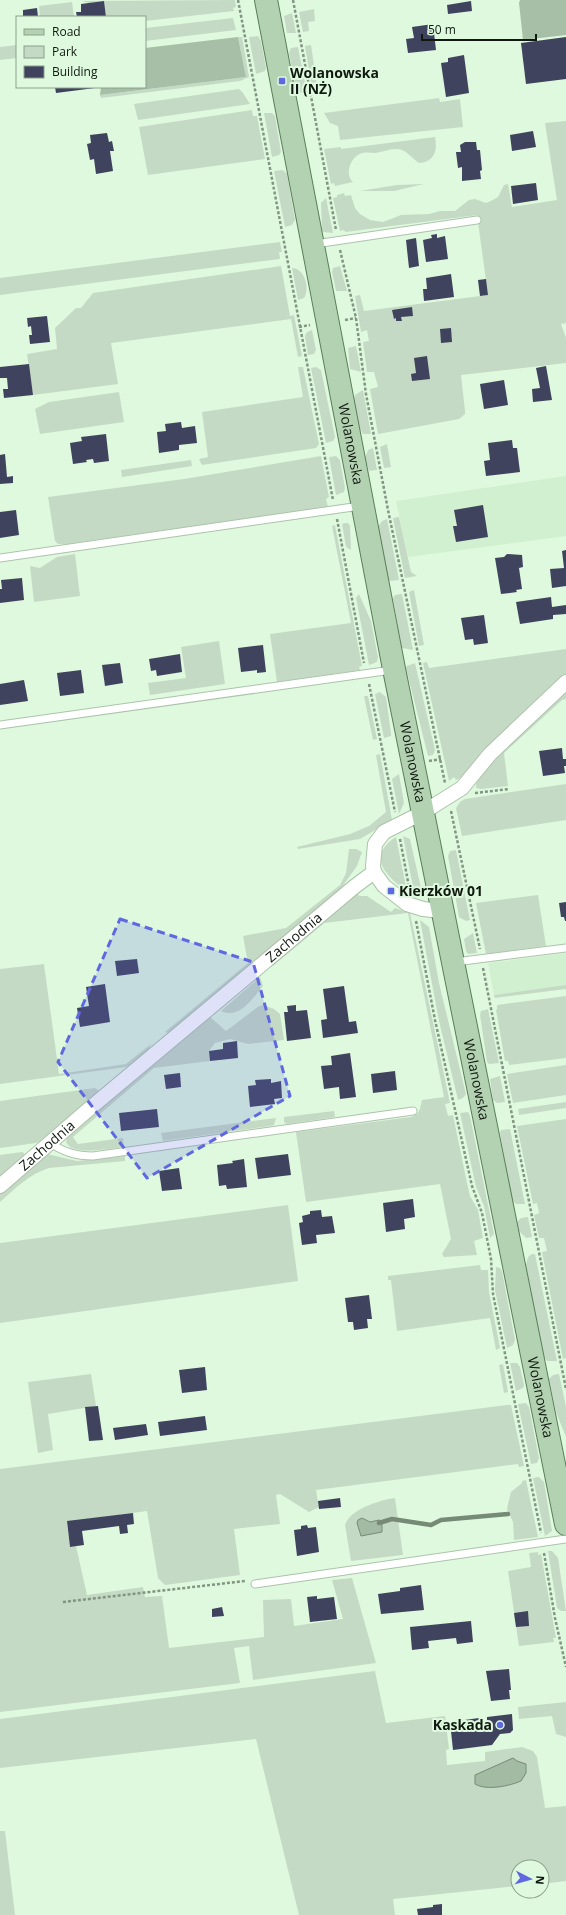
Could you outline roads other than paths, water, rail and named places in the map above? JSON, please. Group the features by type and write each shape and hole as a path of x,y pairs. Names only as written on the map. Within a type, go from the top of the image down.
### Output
{"main road":[{"name":"Wolanowska","path":"266,0 422,813 566,1524"}],"street":[{"path":"442,911 423,909 407,904 384,886 374,872 373,853 375,844 384,832 422,813 462,788 490,754 566,682"},
{"name":"Zachodnia","path":"0,1186 324,912 374,872"}],"lane":[{"path":"312,244 477,220"},
{"path":"0,558 362,506"},
{"path":"0,725 394,669"},
{"path":"453,962 566,948"},
{"path":"50,1143 70,1154 93,1156 412,1111"},
{"path":"255,1584 566,1539"}],"waterway":[{"path":"379,1523 392,1519 431,1525 441,1520 508,1514"}],"place":[{"name":"Wolanowska II (NŻ)","path":"282,81"},
{"name":"Kierzków 01","path":"391,891"},
{"name":"Kaskada","path":"500,1725"}]}
